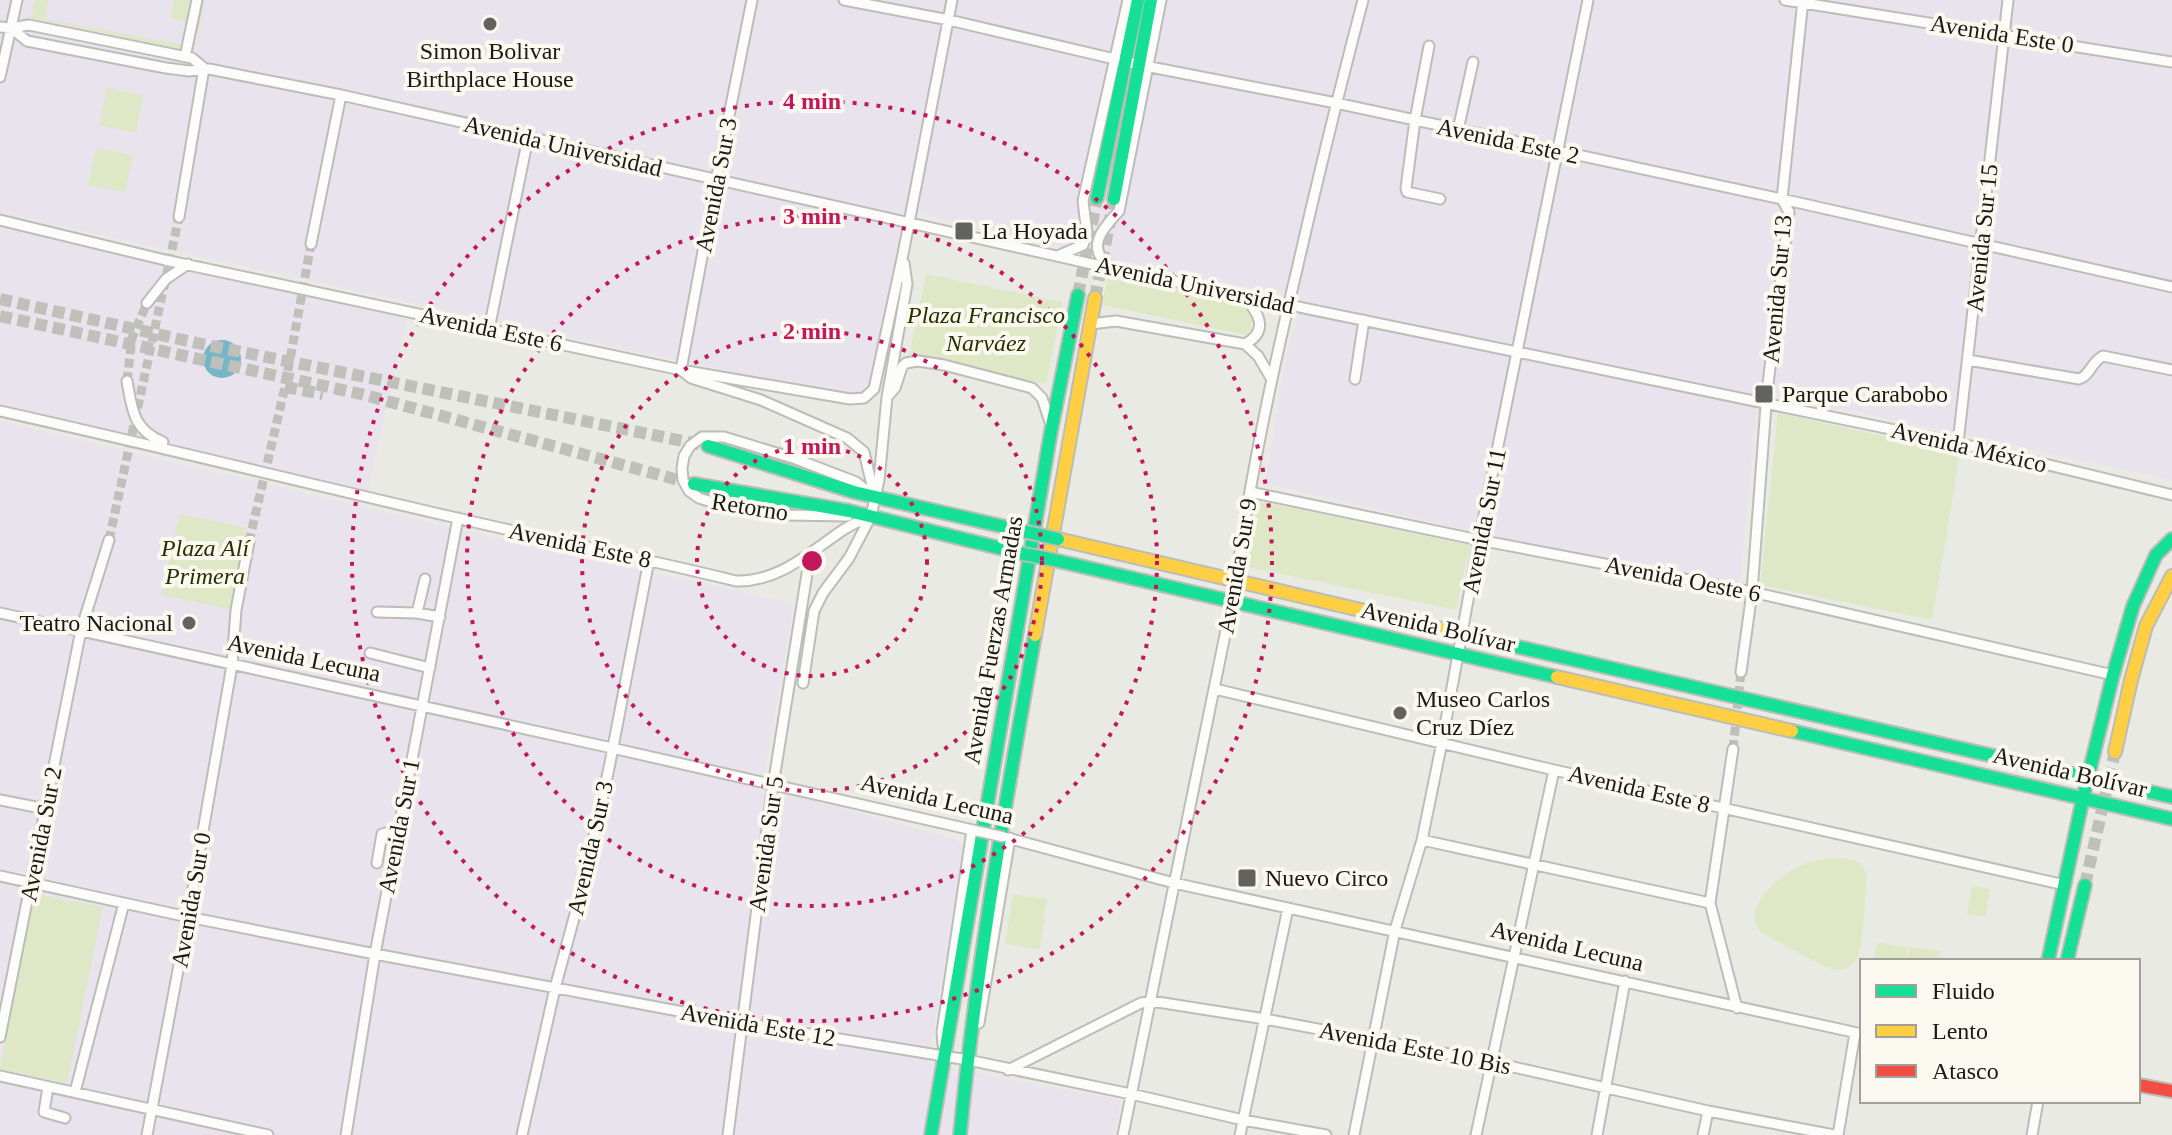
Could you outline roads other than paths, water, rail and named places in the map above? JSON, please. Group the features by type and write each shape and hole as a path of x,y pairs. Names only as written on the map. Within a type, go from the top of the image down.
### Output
{"main road":[{"path":"1116,205 1144,66 1136,39 1138,0"},
{"path":"1097,198 1121,61 1136,39 1151,0"},
{"name":"Avenida Fuerzas Armadas","path":"931,1135 1051,431 1078,295"},
{"name":"Avenida Fuerzas Armadas","path":"960,1135 1003,815 1095,298"},
{"name":"Avenida Bolívar","path":"708,446 875,498 2172,797"},
{"name":"Avenida Bolívar","path":"694,484 871,516 2172,819"},
{"path":"2048,959 2088,777 2133,606 2156,555 2172,539"},
{"path":"2115,752 2146,626 2172,576"},
{"path":"2067,959 2085,885"},
{"path":"2140,1085 2172,1091"}],"street":[{"path":"0,77 17,0"},
{"path":"185,57 197,0"},
{"name":"Avenida Sur 3","path":"681,370 752,0"},
{"name":"Avenida Este 2","path":"844,0 1782,199 2171,287"},
{"path":"803,683 814,611 849,558 871,516 875,498 887,397 907,284 903,254 952,0"},
{"path":"1128,0 1136,39"},
{"path":"1136,39 1161,0"},
{"name":"Avenida Sur 9","path":"1123,1135 1215,689 1272,379 1363,0"},
{"name":"Avenida Sur 11","path":"1354,1135 1395,930 1422,840 1588,0"},
{"name":"Avenida Este 0","path":"1785,0 2172,62"},
{"name":"Avenida Sur 15","path":"1958,443 2008,0"},
{"name":"Avenida Sur 13","path":"1741,672 1752,592 1766,404 1789,212 1782,199 1803,2"},
{"name":"Avenida Universidad","path":"0,27 29,25 192,58 204,68"},
{"name":"Avenida Universidad","path":"11,28 27,41 166,68 189,71 204,68 341,95 1121,270 1766,404"},
{"path":"1429,46 1406,188 1407,192 1440,199"},
{"path":"1058,256 1075,250 1086,239 1083,201 1108,87 1121,61"},
{"path":"1458,130 1473,62"},
{"path":"1121,270 1107,265 1102,259 1098,241 1116,205 1142,95 1144,66"},
{"path":"179,217 204,68"},
{"path":"311,244 341,95"},
{"path":"489,329 528,138"},
{"path":"1083,201 1088,215 1096,221 1104,221 1116,205"},
{"path":"0,220 188,264"},
{"name":"Avenida Este 6","path":"188,264 681,370 850,399 864,398 874,389 903,254"},
{"path":"147,303 166,279 188,264"},
{"path":"1243,295 1255,310 1260,323 1256,335 1245,344"},
{"path":"1355,379 1364,320"},
{"path":"1090,324 1116,321 1245,344 1258,356 1272,379"},
{"path":"1968,360 2079,379 2086,375 2093,362 2103,356 2172,370"},
{"path":"887,397 895,388 906,363 918,361 944,365 1032,388 1046,406 1051,431"},
{"name":"Avenida Este 6","path":"681,370 691,378 761,400 847,438 864,452 875,498"},
{"path":"127,381 133,413 140,428 153,438 189,453"},
{"name":"Avenida México","path":"1766,404 1958,443 2172,495"},
{"path":"0,411 189,453"},
{"name":"Retorno","path":"871,516 786,515 699,498 689,491 683,480 684,456 690,446 702,437 724,437 796,459 856,482 875,498"},
{"name":"Avenida Este 8","path":"189,453 736,581 752,582 778,573 810,555 846,528 871,516"},
{"name":"Avenida Oeste 6","path":"1250,492 1752,592 2113,675"},
{"name":"Avenida Sur 1","path":"346,1135 375,954 458,518"},
{"name":"Avenida Sur 2","path":"0,1037 81,630 109,540"},
{"name":"Avenida Sur 0","path":"147,1135 232,665 236,610 249,542"},
{"name":"Avenida Sur 5","path":"728,1135 773,785 810,555"},
{"name":"Avenida Sur 3","path":"522,1135 555,988 584,881 649,560"},
{"path":"417,613 425,579"},
{"path":"377,612 440,617"},
{"name":"Avenida Lecuna","path":"0,613 1007,837 1174,883 1858,1034"},
{"path":"370,653 430,668"},
{"name":"Avenida Este 8","path":"1215,689 1554,770 2065,885"},
{"path":"1733,749 1710,903 1737,1008"},
{"path":"1476,1135 1554,770"},
{"path":"0,800 46,809"},
{"path":"377,863 382,834 399,830"},
{"path":"943,1057 942,1032 974,831"},
{"path":"968,1060 975,1047 1007,837"},
{"path":"1422,840 1710,903"},
{"name":"Avenida Este 12","path":"0,876 375,954 742,1023 968,1060 1326,1135"},
{"path":"75,1092 124,903"},
{"path":"1240,1135 1288,908"},
{"path":"1597,1135 1625,981"},
{"path":"1008,1070 1141,1003 1151,1001"},
{"name":"Avenida Este 10 Bis","path":"1151,1001 1265,1019 1491,1062 1708,1111 1836,1135"},
{"path":"1836,1135 1858,1034"},
{"path":"0,1076 268,1135"},
{"path":"48,1087 44,1112 65,1118"},
{"path":"2032,1135 2038,1103"},
{"path":"1703,1135 1708,1111"}],"water":[{"path":"222,340 236,345 241,359 236,373 222,378 208,373 203,359 208,345"}],"tunnel":[{"path":"1078,295 1097,198"},
{"path":"1095,298 1114,199"},
{"path":"109,540 179,217"},
{"path":"249,542 285,387 311,244"},
{"path":"0,299 197,343 708,446"},
{"path":"127,381 132,338 147,303"},
{"path":"0,316 361,394 693,484"},
{"path":"285,387 323,394"},
{"path":"1733,749 1741,672"},
{"path":"2085,885 2115,752"}],"place":[{"name":"Simon Bolivar Birthplace House","path":"490,24"},
{"name":"La Hoyada","path":"964,231"},
{"name":"Parque Carabobo","path":"1764,394"},
{"name":"Teatro Nacional","path":"189,623"},
{"name":"Museo Carlos Cruz Díez","path":"1400,713"},
{"name":"Nuevo Circo","path":"1247,878"}],"park label":[{"name":"Plaza Francisco Narváez","path":"986,329"},
{"name":"Plaza Alí Primera","path":"205,562"}]}
